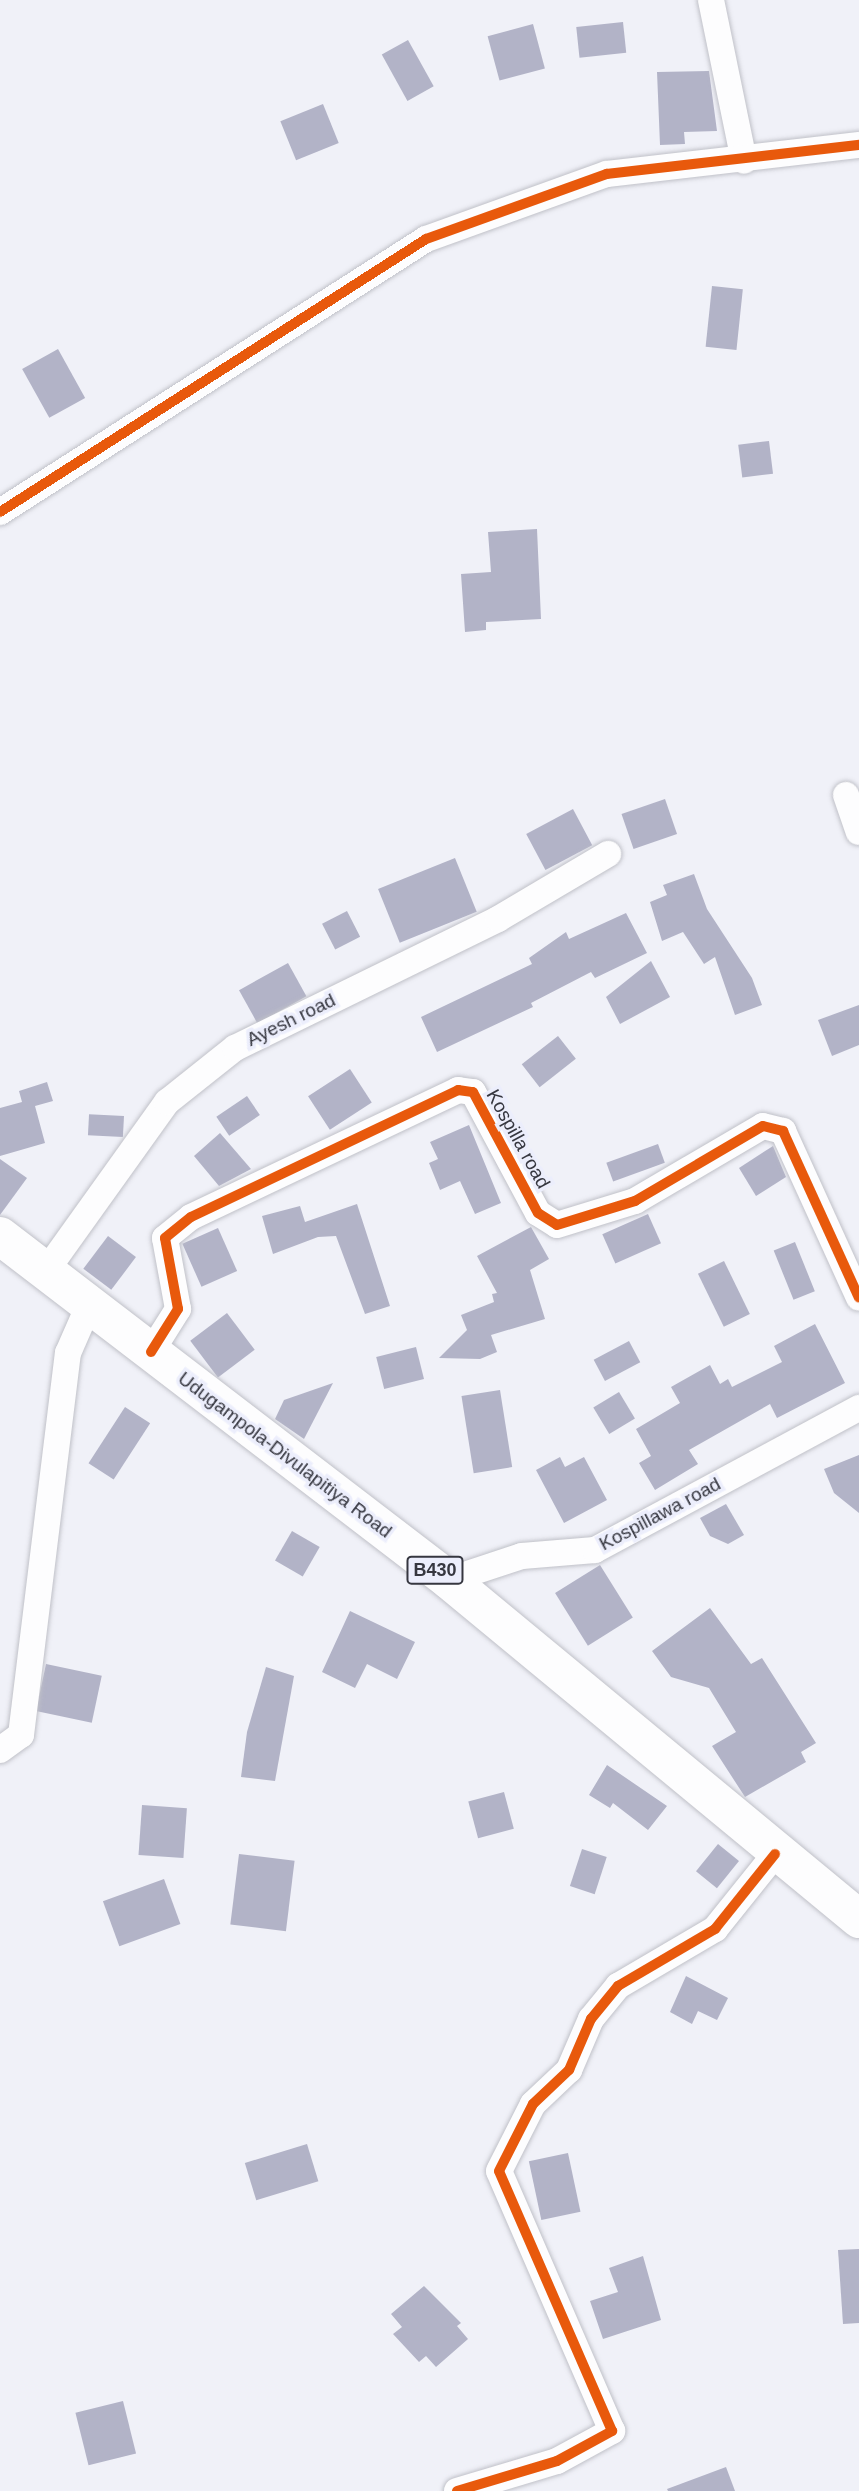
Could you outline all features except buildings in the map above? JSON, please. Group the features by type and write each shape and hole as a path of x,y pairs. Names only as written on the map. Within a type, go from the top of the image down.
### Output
{"main road":[{"name":"Udugampola-Divulapitiya Road","path":"0,1236 449,1580 775,1854 859,1919"}],"street":[{"path":"711,0 744,160"},
{"path":"0,512 426,239 607,174 859,145"},
{"path":"846,795 859,832"},
{"name":"Ayesh road","path":"46,1271 167,1102 235,1048 498,919 608,854"},
{"name":"Kospilla road","path":"151,1352 178,1309 165,1238 191,1217 458,1090 473,1092 538,1213 557,1225 635,1201 762,1126 783,1131 859,1298"},
{"path":"0,1750 22,1735 68,1353 89,1305"},
{"name":"Kospillawa road","path":"449,1580 522,1556 595,1550 859,1408"},
{"path":"457,2491 557,2461 612,2431 499,2171 533,2104 569,2070 591,2019 618,1986 715,1929 775,1854"}],"cycle path":[{"path":"0,512 426,239 607,174 859,145"},
{"path":"151,1352 178,1309 165,1238 191,1217 458,1090 473,1092 538,1213 557,1225 635,1201 763,1126 783,1131 859,1298"},
{"path":"457,2491 557,2461 612,2431 499,2171 533,2104 569,2070 591,2019 618,1986 715,1929 775,1854"}]}
